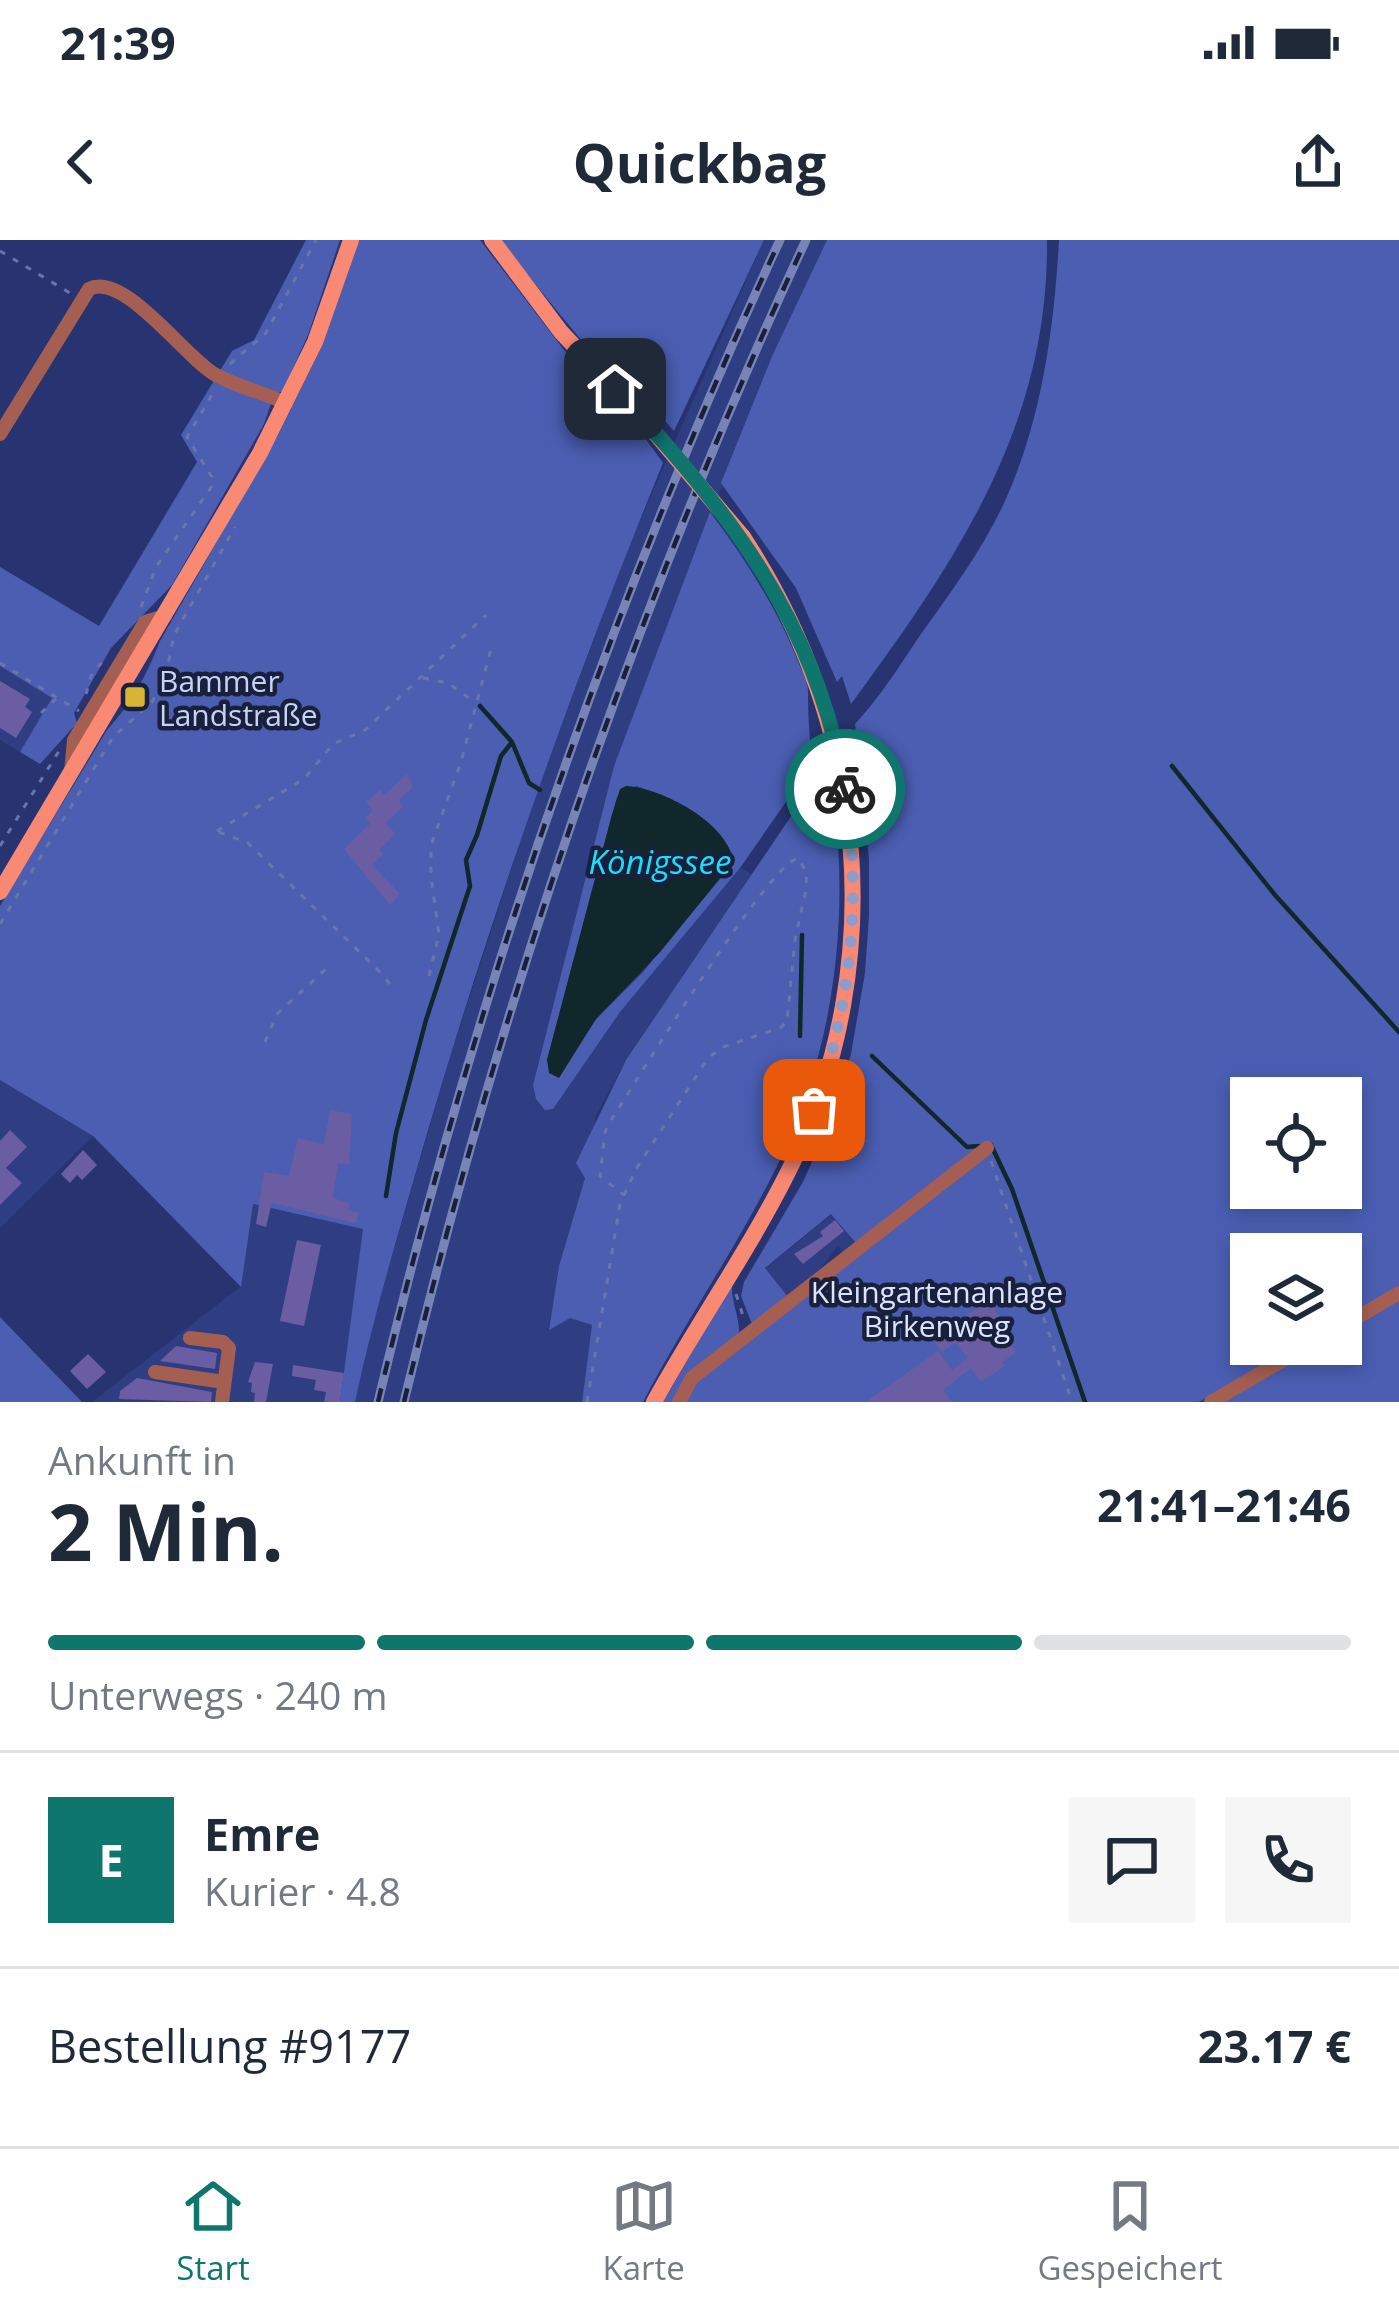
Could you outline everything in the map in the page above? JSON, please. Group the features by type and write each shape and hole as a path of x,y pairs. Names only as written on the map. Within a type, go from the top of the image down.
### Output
{"main road":[{"path":"2,882 165,616 286,403 315,342 350,240"},
{"path":"492,240 550,320 644,420 743,537 794,626 825,705 844,782 853,850 853,926 843,1006 824,1082 784,1178 654,1402"}],"street":[{"path":"0,434 89,289 104,284 133,301 222,377 286,403"},
{"path":"679,1402 692,1378 987,1148"},
{"path":"1362,1315 1399,1293"},
{"path":"190,1338 224,1342 229,1348 221,1402"},
{"path":"1211,1402 1275,1365"},
{"path":"154,1372 224,1382"}],"path":[{"path":"139,612 156,567 212,486 212,478 187,437 234,358 266,333 316,240"},
{"path":"0,251 82,301"},
{"path":"394,990 248,843 217,831 304,778 333,744 365,730 486,615"},
{"path":"429,976 439,934 430,877 431,845 461,762 492,645"},
{"path":"0,663 82,712"},
{"path":"420,678 448,683 475,702"},
{"path":"41,713 57,698"},
{"path":"0,846 59,751"},
{"path":"587,1402 608,1265 624,1195 636,1169 708,1058 723,1047 787,1022 795,939 806,894 807,873 798,858 781,868 741,920 611,1120 600,1175 624,1195"},
{"path":"266,1042 277,1014 326,969"},
{"path":"987,1148 1072,1402"}],"shaded area":[{"path":"764,240 827,240 773,354 614,766 533,1085 536,1099 620,1012 740,868 754,875 626,1060 596,1115 549,1328 570,1318 592,1325 582,1402 355,1402 372,1324 451,1054 536,793 628,548"},
{"path":"0,666 53,698 20,752 0,740"},
{"path":"0,1080 93,1136 0,1228"},
{"path":"252,1204 364,1229 340,1402 92,1402 240,1287"},
{"path":"832,1214 856,1243 843,1253 838,1246 815,1275 788,1297 765,1269"}],"green space":[{"path":"306,240 340,240 308,335 282,392 275,392 264,424 172,585 111,648 74,713 77,723 40,764 20,752 52,698 0,666 0,567 99,626 197,462 181,435 232,351 254,340"},
{"path":"359,240 480,240 564,350 607,394 610,408 640,431 663,463 566,713 479,966 398,1236 355,1402 340,1402 363,1229 253,1204 241,1287 93,1136 0,1080 0,906 107,730 138,689 160,641 279,433 320,350"},
{"path":"501,240 764,240 674,431 606,368"},
{"path":"827,240 1047,240 1043,307 1032,371 1014,431 960,543 851,704 842,676 837,682 796,588 721,483 773,354"},
{"name":"Kleingartenanlage Birkenweg","path":"1059,240 1399,240 1399,1286 1362,1308 1362,1233 1230,1233 1230,1365 1263,1365 1199,1402 686,1402 698,1378 856,1243 831,1214 765,1268 788,1297 752,1324 741,1296 744,1282 803,1182 830,1121 851,1054 865,973 869,859 855,724 966,570 1005,501 1037,406"},
{"path":"710,512 771,604 805,677 813,763 740,868 620,1012 553,1109 545,1110 533,1085 614,766","holes":["636,786 704,819 732,854 729,868 642,973 596,1019 576,1049 547,1060 617,797"]},
{"path":"819,775 825,778 831,802 834,799 838,939 824,1031 797,1120 762,1194 643,1402 582,1402 592,1325 570,1318 549,1330 559,1266 585,1178 576,1163 626,1060"},
{"path":"732,1284 739,1335 675,1402 663,1402"},
{"path":"1399,1299 1399,1402 1222,1402 1286,1365 1362,1365 1362,1321"},
{"path":"0,1317 82,1402 0,1402"}],"water":[{"name":"Königssee","path":"626,786 657,793 707,821 729,848 733,862 661,951 596,1019 559,1078 549,1073 547,1060 611,818 620,789"}],"building":[{"path":"0,681 30,699 25,707 32,712 16,738 0,728"},
{"path":"407,774 413,787 399,800 403,807 385,823 396,834 379,850 383,854 372,865 400,894 390,905 344,849 370,824 365,818 373,810 366,802 380,790 384,795"},
{"path":"330,1110 352,1114 349,1165 338,1163 333,1198 350,1203 348,1210 359,1213 356,1223 272,1203 266,1227 256,1224 264,1172 289,1176 298,1138 324,1144"},
{"path":"10,1130 27,1147 6,1168 22,1183 0,1205 0,1141"},
{"path":"83,1150 97,1165 82,1180 77,1175 70,1183 61,1174"},
{"path":"835,1220 844,1231 803,1264 794,1254 823,1236 820,1232"},
{"path":"297,1240 321,1245 304,1326 280,1321"},
{"path":"988,1300 1003,1322 998,1325 1001,1332 1016,1352 1002,1363 1005,1366 981,1382 971,1368 943,1390 952,1402 866,1402 938,1351 952,1370 968,1358 956,1342 942,1352 935,1343"},
{"path":"176,1346 217,1353 215,1369 160,1361"},
{"path":"88,1354 106,1372 87,1389 70,1371"},
{"path":"255,1362 273,1364 266,1402 254,1402 248,1382"},
{"path":"293,1365 344,1373 340,1402 324,1402 326,1392 314,1390 316,1380 292,1376"},
{"path":"137,1378 212,1392 211,1402 119,1399 120,1391"}],"waterway":[{"path":"480,706 512,742 529,783 540,790"},
{"path":"386,1196 396,1133 426,1020 470,886 466,860 501,756 512,742"},
{"path":"1172,766 1275,895 1399,1032"},
{"path":"800,1036 802,935"},
{"path":"872,1056 967,1147 979,1146"},
{"path":"991,1145 1012,1189 1085,1402"}],"railway":[{"path":"378,1402 456,1104 549,811 657,523 780,240"},
{"path":"404,1402 483,1104 576,811 683,523 806,240"}],"way so far":[{"path":"814,1110 848,981 854,872 845,789"}],"place":[{"name":"Bammer Landstraße","path":"135,697"}],"route":[{"path":"615,389 724,511 781,598 818,682 845,789"}]}
